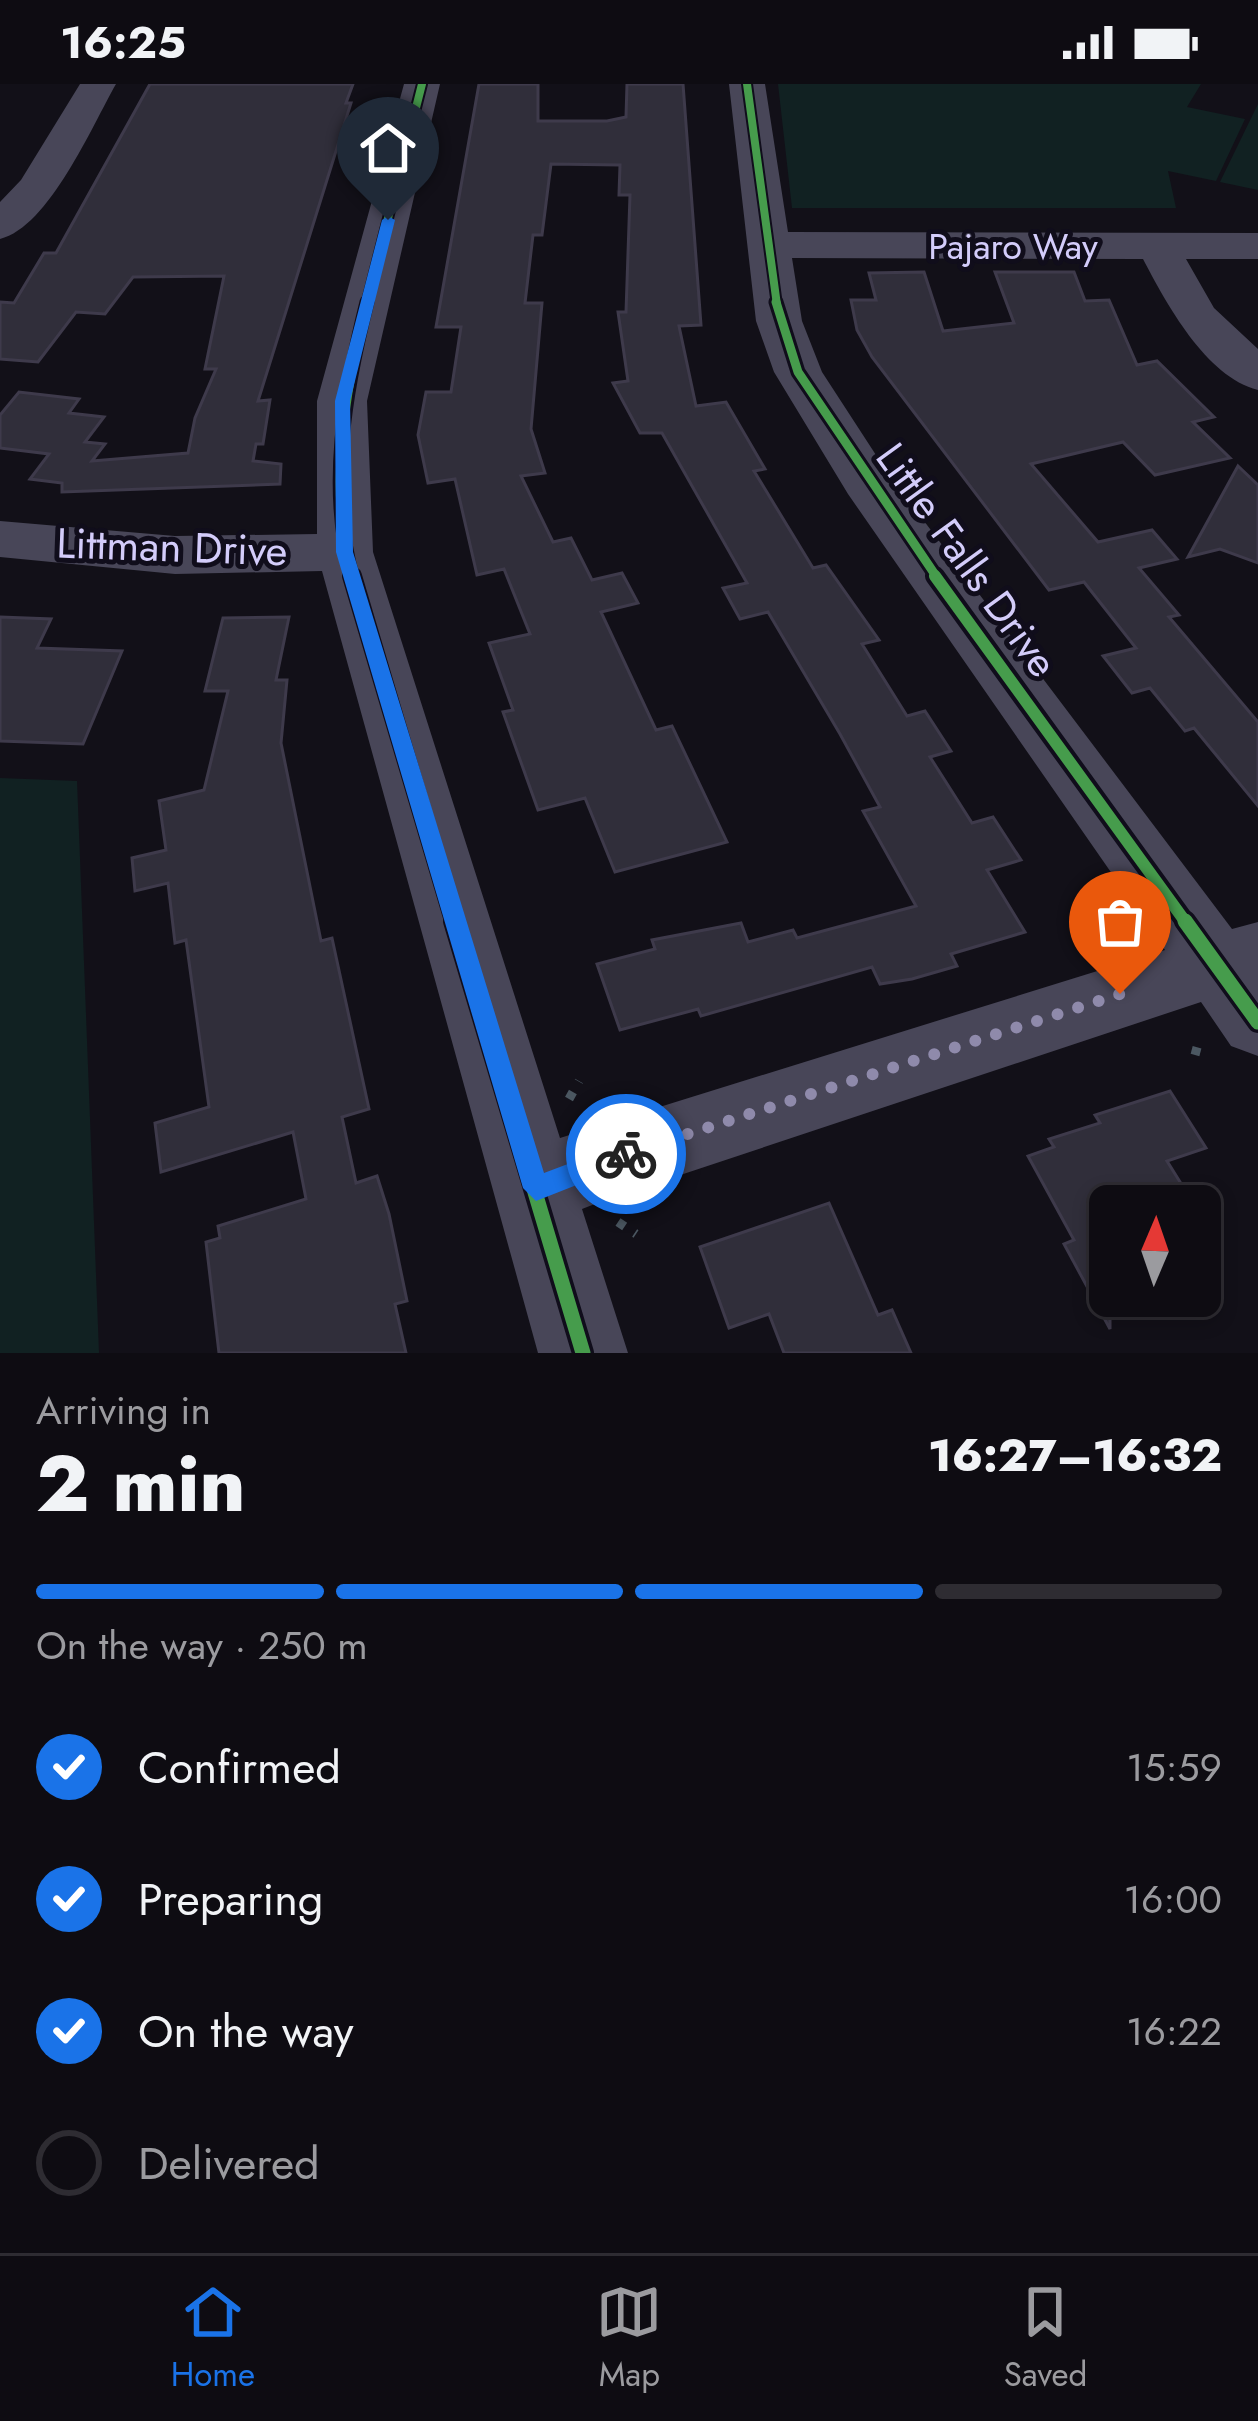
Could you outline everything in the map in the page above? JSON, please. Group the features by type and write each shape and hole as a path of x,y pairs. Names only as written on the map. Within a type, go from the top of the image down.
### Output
{"street":[{"path":"0,226 37,187 98,84"},
{"path":"422,84 342,401 345,552 583,1353"},
{"name":"Little Falls Drive","path":"747,84 779,321 814,400 868,482 1245,980"},
{"name":"Pajaro Way","path":"768,245 1258,246"},
{"path":"1158,247 1196,316 1258,375"},
{"name":"Littman Drive","path":"0,538 175,555 345,552"},
{"path":"536,1188 620,1156 1245,980"}],"path":[{"path":"1195,1055 1199,1040"},
{"path":"569,1099 579,1081"},
{"path":"618,1222 636,1234"}],"shaded area":[{"path":"778,84 1201,84 1187,107 1245,119 1216,181 1168,171 1176,208 792,208"},
{"path":"1258,104 1258,190 1220,182"},
{"path":"0,778 77,781 99,1353 0,1353"}],"building":[{"path":"150,84 353,84 258,401 270,400 263,444 256,444 253,461 281,464 280,484 62,492 62,483 30,479 49,454 0,448 0,415 19,392 79,399 69,413 104,417 85,442 105,444 92,461 188,453 195,418 216,369 205,369 224,276 133,277 105,314 76,312 38,362 0,359 0,302 14,303 44,253 56,253"},
{"path":"479,84 538,84 538,121 607,121 626,117 627,84 683,84 701,325 679,326 696,406 726,402 765,469 754,471 813,568 826,565 879,640 862,644 907,716 925,711 951,751 930,757 972,823 993,817 1021,860 987,870 1025,932 951,954 957,966 912,979 880,984 872,967 701,1016 698,1009 620,1030 597,964 655,949 652,940 741,923 748,942 793,930 797,938 916,906 863,811 880,807 840,734 768,612 740,619 723,588 747,583 662,433 640,433 613,383 628,381 618,312 626,312 630,195 619,195 620,165 551,164 542,235 533,235 525,303 542,303 531,429 545,473 521,476 553,542 571,538 592,580 622,573 638,603 601,612 656,730 672,726 727,842 615,872 585,798 538,810 503,712 513,710 489,643 530,634 504,569 477,575 455,479 428,483 418,435 426,392 451,392 461,327 436,327"},
{"path":"924,272 943,331 1014,323 995,272 1074,272 1085,301 1109,300 1137,365 1157,361 1214,417 1193,422 1230,458 1155,475 1123,442 1031,464 1098,542 1152,530 1177,559 1139,568 1179,615 1169,617 1258,722 1258,806 1194,728 1185,731 1150,688 1132,693 1103,656 1136,648 1084,582 1049,590 872,357 857,330 851,300 876,300 869,273"},
{"path":"1238,466 1258,485 1258,563 1220,549 1188,557"},
{"path":"0,617 51,619 37,648 122,651 83,744 0,741"},
{"path":"289,617 276,680 287,680 281,743 321,941 332,938 369,1109 342,1117 356,1183 377,1176 389,1214 407,1301 395,1304 406,1353 219,1353 206,1242 220,1238 218,1226 306,1199 293,1132 161,1172 155,1123 209,1107 186,940 175,943 168,883 135,891 132,858 166,850 159,801 204,790 228,691 205,691 223,618"},
{"path":"1170,1091 1206,1148 1167,1161 1182,1185 1089,1185 1089,1290 1064,1244 1074,1240 1028,1156 1054,1147 1049,1139 1100,1123 1095,1115"},
{"path":"829,1203 878,1315 892,1310 911,1353 784,1353 769,1314 729,1328 700,1247"}],"cycle path":[{"path":"422,84 342,401 345,552 583,1353"},
{"path":"747,84 779,321 798,372 867,482 1258,1022"}],"way so far":[{"path":"626,1154 1120,994"}],"route":[{"path":"388,220 342,401 345,552 536,1188 626,1154"}]}
